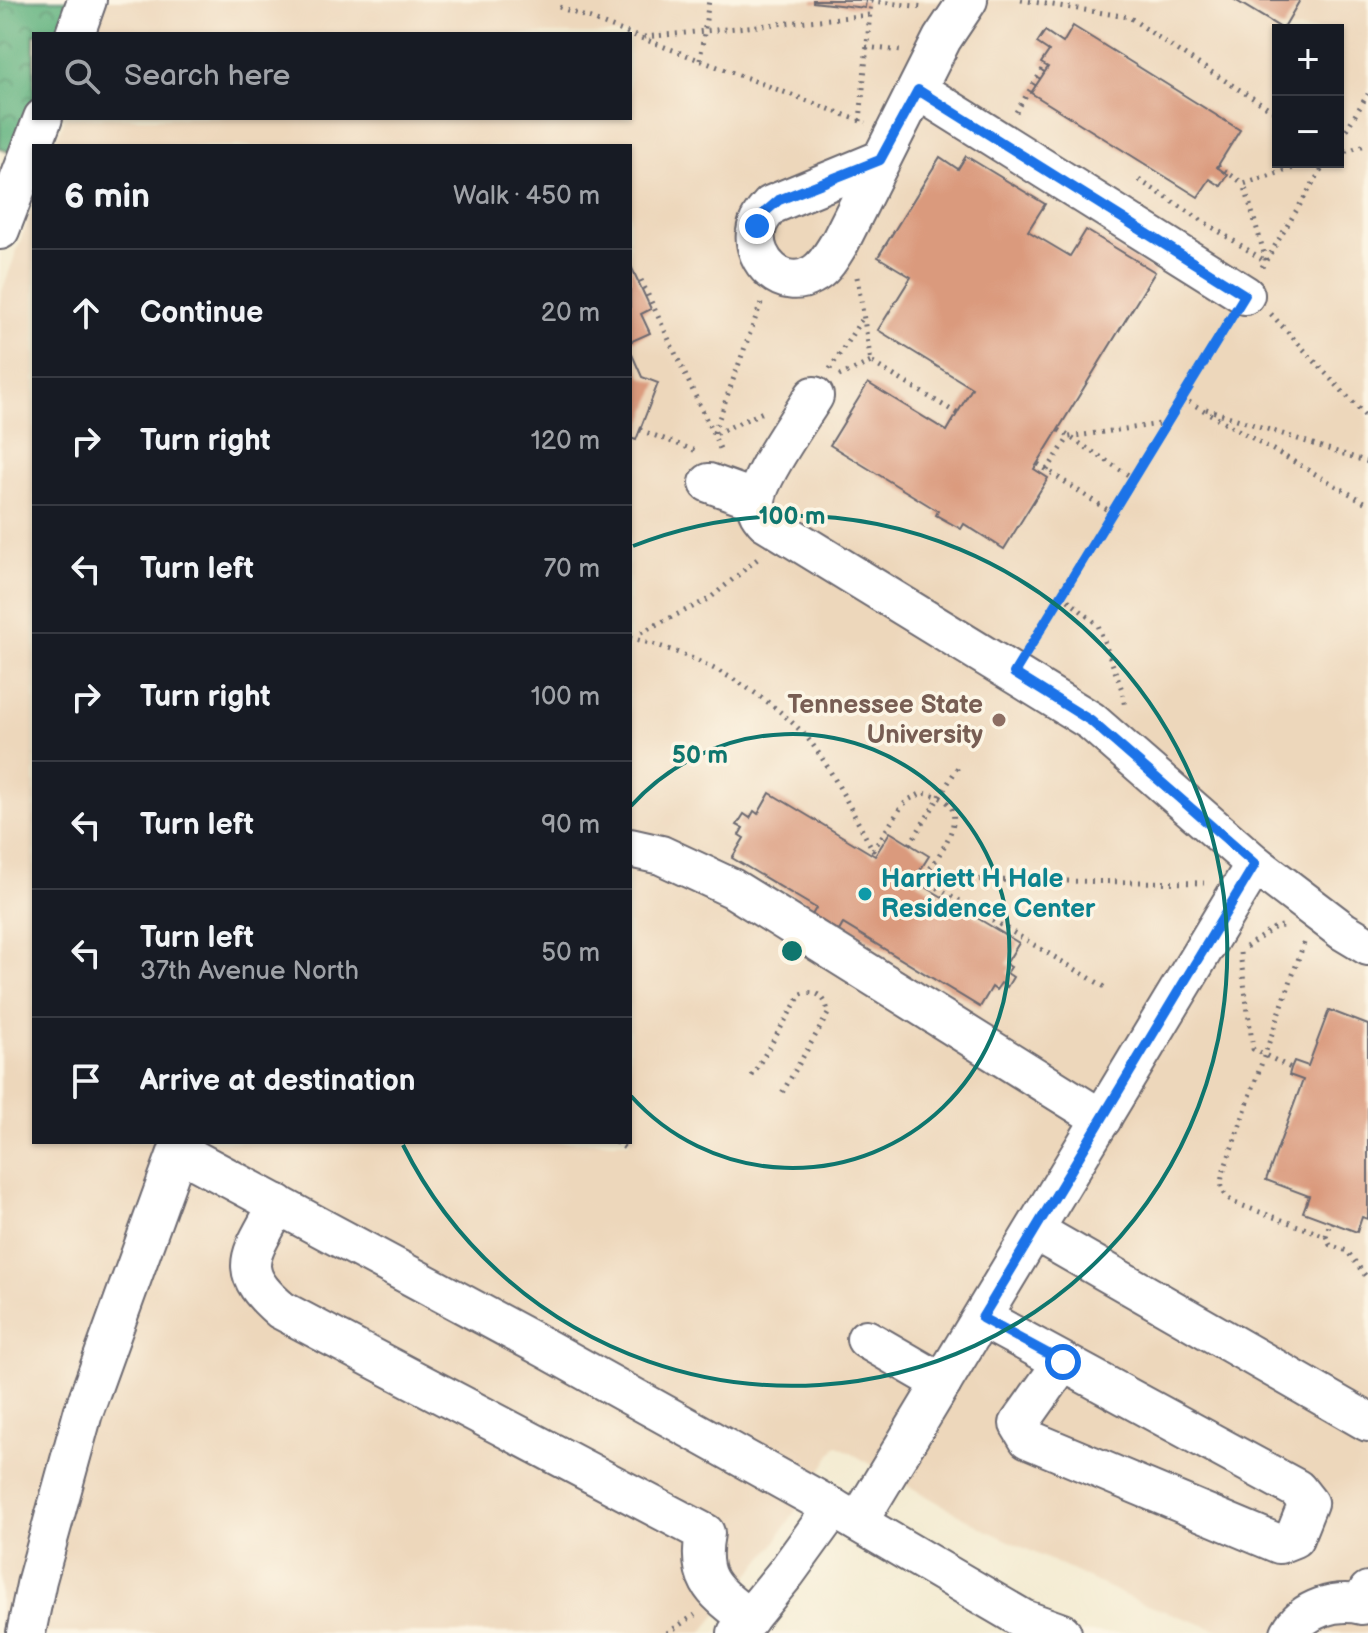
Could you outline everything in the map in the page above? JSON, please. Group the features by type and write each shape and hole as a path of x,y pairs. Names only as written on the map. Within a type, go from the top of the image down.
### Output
{"street":[{"path":"76,32 87,0"},
{"path":"880,160 771,205 757,226 757,250 766,265 777,275 792,280 815,274 826,263 849,224 942,39 968,0"},
{"path":"918,90 1247,292"},
{"path":"33,144 42,120"},
{"path":"0,230 32,147"},
{"path":"817,391 762,481 756,500 758,511 765,521 1091,721 1255,864 1343,931 1368,946"},
{"path":"709,483 756,500"},
{"path":"632,848 672,859 732,888 1102,1119"},
{"path":"278,1204 255,1249 250,1266 253,1281 260,1292 281,1310 705,1533 701,1555 704,1574 743,1626 846,1515 942,1383 1255,864"},
{"path":"26,1633 37,1580 83,1413 179,1147 846,1515 1023,1619 1062,1633"},
{"path":"1035,1231 1368,1422"},
{"path":"982,1318 1297,1489 1308,1503 1294,1538 1279,1544 1028,1439 1019,1424 1063,1362"},
{"path":"866,1339 942,1383"},
{"path":"1290,1633 1299,1619 1321,1608 1341,1603 1362,1605 1368,1591"}],"path":[{"path":"700,60 709,0"},
{"path":"1021,0 1129,17 1272,110"},
{"path":"632,35 863,122 871,1 931,8"},
{"path":"559,7 625,32"},
{"path":"641,38 870,15"},
{"path":"866,47 906,51"},
{"path":"999,141 1045,66"},
{"path":"1344,133 1368,94"},
{"path":"1344,152 1368,144"},
{"path":"1218,166 1244,184 1266,261"},
{"path":"1244,184 1293,168"},
{"path":"1014,673 1322,168"},
{"path":"1139,180 1266,261"},
{"path":"849,224 871,362"},
{"path":"640,430 726,462 641,280"},
{"path":"1247,292 1368,419"},
{"path":"713,435 763,297"},
{"path":"817,391 864,316"},
{"path":"817,391 871,362"},
{"path":"871,362 958,414"},
{"path":"1182,398 1368,504"},
{"path":"1194,405 1368,462"},
{"path":"713,435 767,410"},
{"path":"1047,470 1069,437 1167,423"},
{"path":"1059,430 1133,478"},
{"path":"1038,464 1112,513"},
{"path":"641,632 709,599 757,560 780,531"},
{"path":"1062,595 1098,625 1122,690 1126,721"},
{"path":"632,638 661,645 730,679 762,698 801,731 873,850 908,800 922,793 938,799 950,809 954,824 951,835 923,879 1105,987"},
{"path":"910,844 958,767"},
{"path":"1291,926 1274,928 1239,952 1253,1049 1291,1068"},
{"path":"1298,933 1316,950"},
{"path":"1305,940 1223,1173 1221,1187 1235,1203 1326,1236"},
{"path":"752,1076 801,994 817,994 824,999 828,1014 782,1093"},
{"path":"619,1144 625,1148"},
{"path":"1330,1222 1326,1236 1330,1245 1347,1251 1368,1279"},
{"path":"667,1633 687,1617 700,1613"}],"shaded area":[{"name":"Tennessee State University","path":"107,0 1368,0 1368,1633 1227,1633 1139,1602 986,1530 837,1445 773,1546 702,1633 0,1633 0,297 32,209 32,1144 632,1144 632,144 55,144 64,120 632,120 632,32 96,32"}],"green space":[{"path":"0,0 87,0 76,32 32,32 34,120 27,161 0,148"}],"building":[{"path":"813,0 866,0 865,8"},
{"path":"1235,0 1300,0 1286,24 1275,24"},
{"path":"1073,26 1240,130 1217,167 1228,175 1221,186 1210,179 1198,197 1031,93 1048,67 1041,63 1049,51 1037,43 1045,31 1063,43"},
{"path":"966,156 1045,204 1028,231 1070,256 1086,230 1155,272 1034,469 1048,478 1004,549 964,524 961,529 936,515 938,511 830,445 868,383 947,431 972,388 878,330 911,277 878,257 940,157 958,169"},
{"path":"632,268 651,309 641,314 650,333 632,341"},
{"path":"632,354 642,377 658,383 636,440 632,439"},
{"name":"Harriett H Hale Residence Center","path":"770,793 875,856 890,832 929,856 914,880 1019,943 1006,964 1011,967 1007,973 1013,977 1007,987 1001,983 996,990 992,987 980,1007 843,924 839,931 812,915 816,908 732,858 744,838 739,835 743,828 737,825 744,814 750,818 754,811 758,814"},
{"path":"1329,1010 1368,1025 1368,1219 1362,1217 1357,1232 1303,1212 1309,1196 1266,1180 1303,1080 1289,1075 1291,1068 1294,1061 1308,1066"}],"place":[{"name":"Tennessee State University","path":"999,720"},
{"name":"Harriett H Hale Residence Center","path":"865,894"}],"route":[{"path":"757,226 765,212 779,200 880,160 918,90 1245,295 1014,673 1091,721 1255,864 982,1318 1063,1362"}]}
